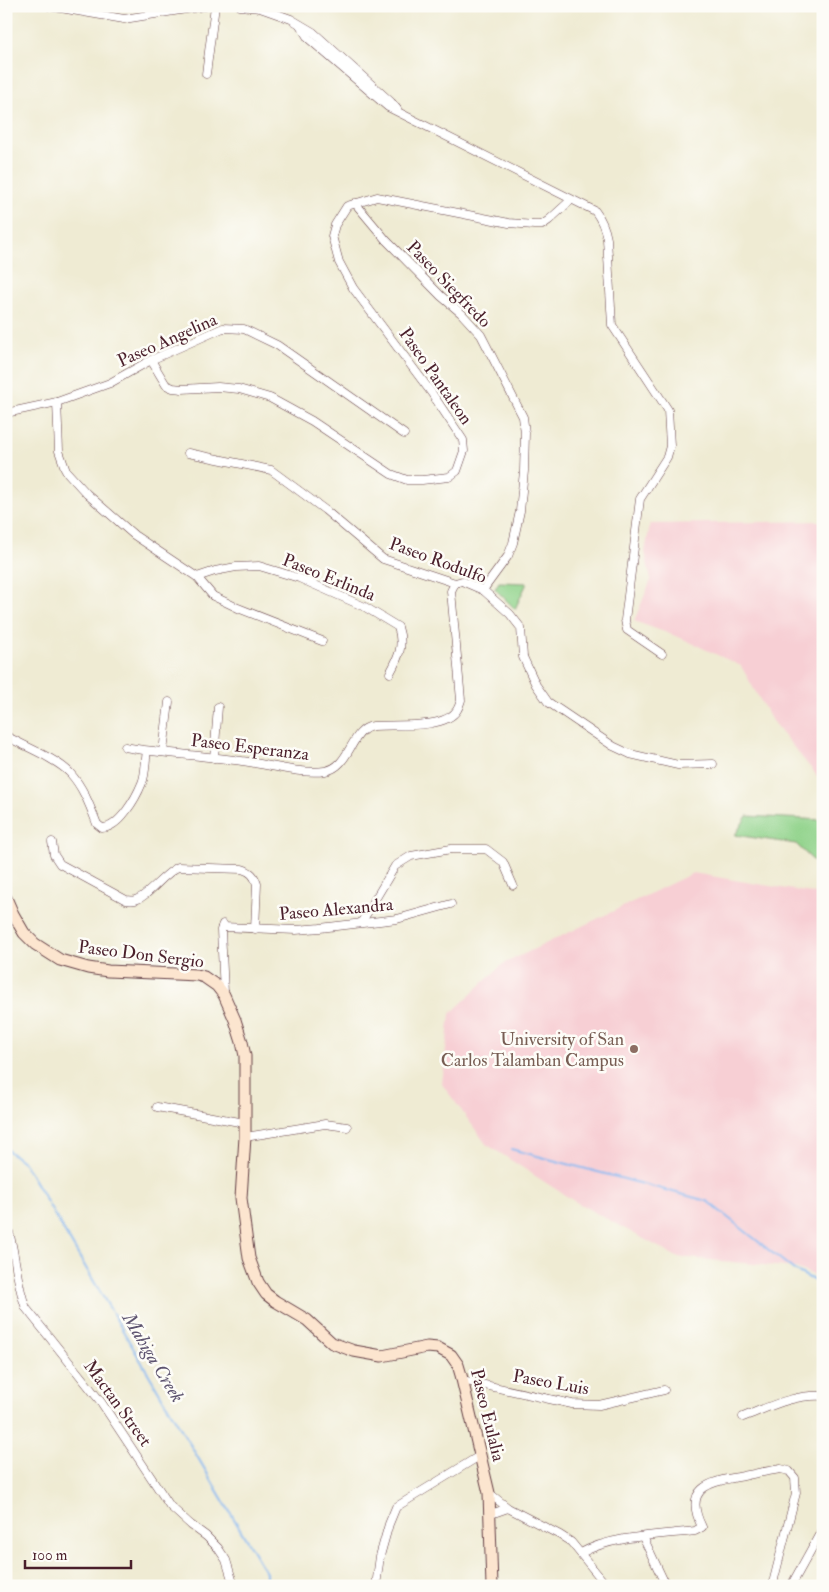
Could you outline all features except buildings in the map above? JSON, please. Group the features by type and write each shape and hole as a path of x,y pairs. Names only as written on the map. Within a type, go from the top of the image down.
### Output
{"street":[{"path":"48,6 124,19 205,6"},
{"path":"206,74 215,6"},
{"path":"240,6 260,8 291,19 313,32 334,55 399,111 595,211 605,228 612,325 668,410 670,446 667,457 640,498 625,620 627,630 662,654"},
{"path":"355,203 377,197 509,223 542,225 571,200"},
{"name":"Paseo Pantaleon","path":"150,360 166,385 173,388 239,388 270,398 312,421 391,474 408,480 422,480 449,477 457,471 464,451 463,440 431,392 353,288 337,256 332,236 335,225 347,206 355,203"},
{"name":"Paseo Siegfredo","path":"355,203 386,240 481,334 523,417 525,433 524,471 520,511 513,544 508,556 483,590"},
{"name":"Paseo Angelina","path":"6,413 57,402 110,383 150,360 223,328 234,327 244,328 277,345 404,434"},
{"path":"57,402 59,451 66,471 87,494 134,535 197,577 213,596 238,608 322,641"},
{"name":"Paseo Rodulfo","path":"188,453 271,470 325,510 382,559 455,583 462,581 483,590 510,614 520,628 522,658 536,686 548,702 613,746 630,754 678,765 713,764"},
{"name":"Paseo Erlinda","path":"197,577 236,567 259,566 299,578 365,607 398,627 401,652 390,673"},
{"name":"Paseo Esperanza","path":"124,747 307,771 326,771 337,767 351,749 360,732 371,726 415,726 447,719 456,712 461,700 451,591 455,583"},
{"path":"163,752 169,702"},
{"path":"214,758 218,707"},
{"path":"6,736 60,765 69,772 79,784 97,824 102,828 108,828 116,824 134,799 143,781 147,751"},
{"path":"52,842 54,855 60,864 126,900 135,900 170,871 178,867 242,869 250,872 255,877 257,884 255,929"},
{"path":"361,923 395,866 411,856 451,849 486,849 503,862 513,885"},
{"name":"Paseo Don Sergio","path":"6,898 24,933 35,944 60,960 88,968 108,971 197,975 212,982 224,995 236,1020 245,1056 245,1137 241,1198 249,1258 258,1282"},
{"name":"Paseo Alexandra","path":"224,995 222,926 296,930 396,919 451,904"},
{"path":"157,1107 245,1122"},
{"path":"245,1137 325,1124 348,1127"},
{"name":"Mactan Street","path":"6,1222 10,1233 21,1295 26,1308 101,1402 170,1506 218,1548 226,1560 234,1586"},
{"name":"Paseo Eulalia","path":"258,1282 266,1294 307,1320 332,1343 354,1351 382,1356 427,1347 438,1348 451,1355 458,1365 489,1493 492,1586"},
{"name":"Paseo Luis","path":"462,1380 572,1404 599,1405 664,1390"},
{"path":"743,1417 788,1400 804,1396 823,1396"},
{"path":"376,1586 380,1556 396,1507 480,1455"},
{"path":"581,1553 602,1544 695,1531 702,1527 696,1514 696,1503 698,1493 704,1487 714,1481 782,1469 790,1472 794,1478 796,1493 774,1578 774,1586"},
{"path":"489,1493 508,1508 571,1542 608,1586"},
{"path":"491,1514 508,1508"},
{"path":"791,1586 823,1528"},
{"path":"642,1537 666,1586"}],"shaded area":[{"path":"823,521 823,783 772,721 741,666 681,638 634,621 651,580 645,552 650,524"},
{"name":"University of San Carlos Talamban Campus","path":"693,873 823,895 823,1279 796,1268 677,1257 574,1201 486,1144 442,1084 450,1014 503,964"}],"green space":[{"path":"499,582 527,583 515,609 495,589"},
{"path":"747,816 823,820 822,890 817,864 796,844 735,835"}],"waterway":[{"name":"Mahiga Creek","path":"6,1149 24,1163 266,1573 266,1586"},
{"path":"511,1149 707,1201 794,1270 823,1285"}],"place":[{"name":"University of San Carlos Talamban Campus","path":"634,1049"}]}
